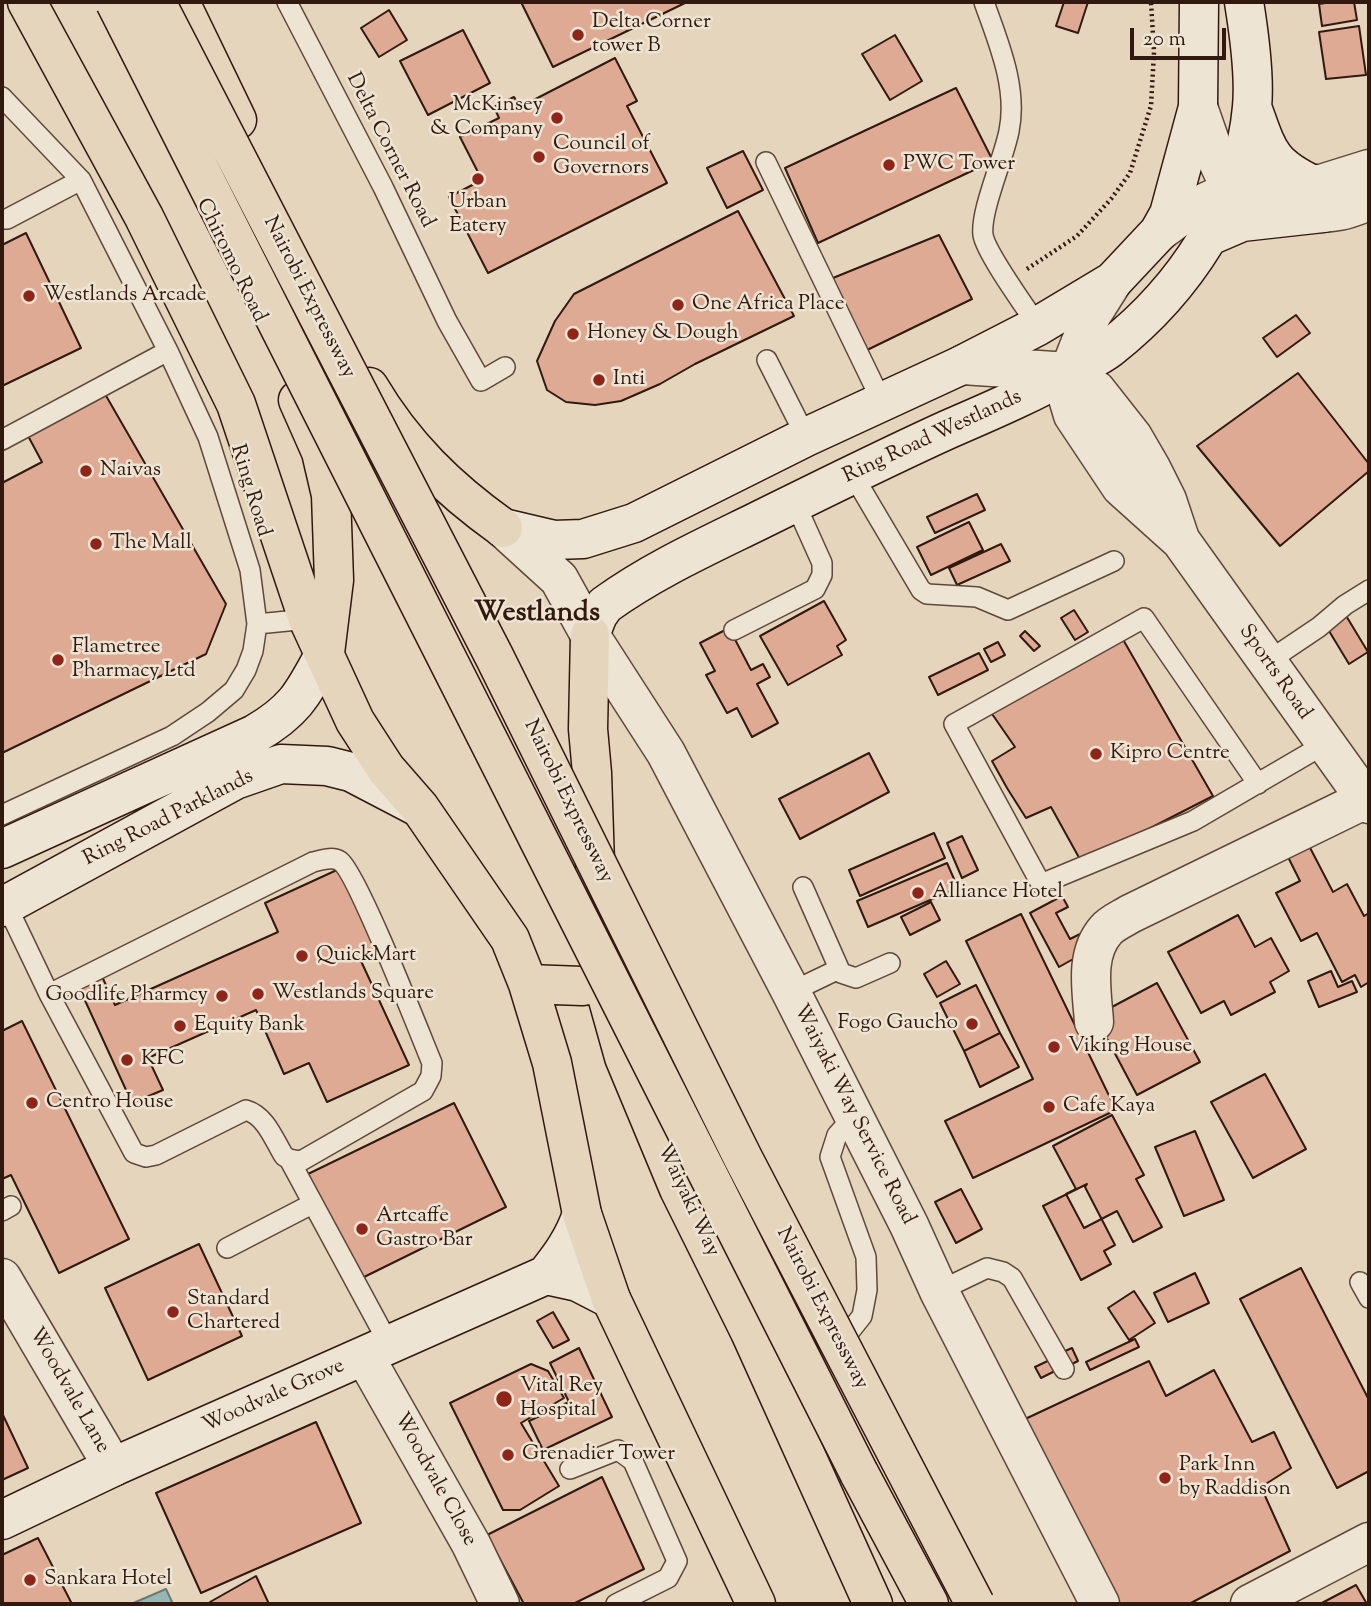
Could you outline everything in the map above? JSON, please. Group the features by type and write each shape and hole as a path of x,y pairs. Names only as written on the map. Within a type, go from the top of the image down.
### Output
{"highway":[{"path":"27,2 144,216 236,404 308,619 364,737 386,769 420,808 510,939 528,984 552,1063 582,1213 611,1299 756,1604"},
{"name":"Chiromo Road","path":"103,2 312,431 328,478 331,528 334,580 325,653"},
{"name":"Nairobi Expressway","path":"115,2 859,1473 929,1604"},
{"name":"Nairobi Expressway","path":"156,2 494,656 743,1158 975,1604"},
{"path":"180,2 350,355 382,410 432,471 503,528"},
{"name":"Waiyaki Way","path":"590,635 587,729 592,773 596,894 603,982 624,1057 679,1189 750,1332 873,1604"},
{"path":"528,984 548,987 603,982"}],"street":[{"path":"1159,232 1172,204 1198,107 1199,2"},
{"name":"Ring Road Westlands","path":"590,635 605,605 666,566 1069,372 1109,349 1148,314 1207,237 1234,188 1245,150 1252,107 1244,2"},
{"path":"1198,107 1213,150 1234,188"},
{"path":"1252,107 1274,159 1318,199"},
{"path":"1207,237 1242,222 1318,199 1369,169"},
{"path":"503,528 554,540 583,539 634,523 1038,326 1113,281 1159,232 1189,210 1234,188 1252,184 1351,208 1369,201"},
{"name":"Sports Road","path":"1113,281 1091,316 1069,372 1067,395 1073,415 1121,487 1181,541 1367,802"},
{"path":"962,365 1069,372"},
{"name":"Waiyaki Way Service Road","path":"503,528 559,579 590,635 666,752 791,992 909,1225 939,1291 1100,1604"},
{"name":"Ring Road Parklands","path":"2,849 267,727 300,698 325,653"},
{"name":"Ring Road Parklands","path":"4,906 235,780 281,764 327,766 351,772 420,808"},
{"path":"1094,1022 1091,970 1095,945 1108,927 1130,914 1367,802"},
{"name":"Woodvale Grove","path":"2,1520 546,1275 576,1234 582,1213"},
{"path":"546,1275 578,1282 611,1299"},
{"name":"Woodvale Lane","path":"2,1278 113,1468"},
{"name":"Woodvale Close","path":"377,1352 500,1604"},
{"path":"1250,1604 1369,1542"}],"lane":[{"name":"Delta Corner Road","path":"287,2 383,187 447,321 481,381 506,367"},
{"path":"984,2 1002,53 1011,105 1009,130 984,219 984,237 1038,326"},
{"name":"Ring Road","path":"2,97 81,180 168,351 208,437 250,570 257,624 253,651 246,670 234,690 208,712 172,736 2,815"},
{"path":"766,162 882,402"},
{"path":"2,219 7,219 81,180"},
{"path":"2,440 168,351"},
{"path":"767,360 806,437"},
{"path":"852,475 921,590 926,594 977,597 1007,610 1114,561"},
{"path":"734,630 816,589 822,575 822,563 795,503"},
{"path":"1266,662 1369,590"},
{"path":"1258,783 1144,618 954,724 1041,884 1193,821 1325,744"},
{"path":"257,624 308,619"},
{"path":"4,906 49,994 134,1153 146,1157 164,1152 246,1110 262,1119 284,1156 301,1161 399,1107 423,1091 430,1076 432,1063 366,907 346,866 331,858 313,862 49,994"},
{"path":"803,887 839,969 848,977 856,978 890,963"},
{"path":"791,992 839,969"},
{"path":"839,1345 862,1316 867,1290 866,1257 830,1157 837,1135 854,1116"},
{"path":"289,1159 312,1204 377,1352"},
{"path":"226,1248 312,1204"},
{"path":"939,1291 987,1268 1003,1272 1012,1278 1064,1369"},
{"path":"570,1469 618,1450 633,1461 677,1561 668,1578 616,1604"}],"path":[{"path":"1009,281 1077,236 1111,199 1130,173 1151,106 1154,52 1151,2"}],"water":[{"path":"166,1589 173,1604 131,1604"}],"building":[{"name":"Delta Corner tower B","path":"521,2 687,2 553,67"},
{"path":"1064,2 1088,2 1078,33 1056,26"},
{"path":"1354,2 1357,20 1322,26 1319,4"},
{"path":"389,10 407,40 379,57 361,28"},
{"path":"1359,26 1366,75 1326,79 1319,32"},
{"path":"463,30 490,83 428,115 400,61"},
{"path":"895,35 922,81 890,100 862,54"},
{"path":"615,58 637,101 627,106 667,183 488,273 449,197 482,180 460,137 499,118 494,107 514,97 520,107"},
{"name":"PWC Tower","path":"956,88 993,161 818,243 785,168"},
{"path":"743,151 763,190 727,208 707,168"},
{"name":"One Africa Place","path":"738,211 794,316 621,401 595,405 566,402 547,390 537,361 555,321 574,294"},
{"name":"Westlands Arcade","path":"26,233 81,348 2,386 2,245"},
{"path":"939,235 972,299 865,351 828,280"},
{"path":"1296,315 1310,333 1277,357 1263,338"},
{"path":"1298,373 1369,464 1369,471 1280,546 1197,446"},
{"name":"The Mall","path":"105,394 226,604 206,654 2,753 2,483 42,462 27,434"},
{"path":"977,494 985,510 935,533 927,517"},
{"path":"969,522 983,550 931,575 917,547"},
{"path":"1001,544 1010,561 957,585 949,568"},
{"path":"824,601 846,640 837,646 842,655 788,685 760,636"},
{"path":"1074,610 1088,632 1075,640 1061,618"},
{"path":"1345,614 1368,652 1349,664 1326,626"},
{"path":"729,628 751,670 763,664 770,677 757,684 778,723 752,737 737,708 727,713 706,675 715,671 700,643"},
{"path":"1025,631 1040,646 1034,651 1020,636"},
{"name":"Kipro Centre","path":"1121,636 1213,796 1082,863 1051,807 1026,818 1007,788 992,761 1015,747 990,711"},
{"path":"998,642 1005,655 991,662 984,649"},
{"path":"979,653 988,670 938,695 929,677"},
{"path":"869,753 889,792 800,839 779,799"},
{"path":"934,833 945,858 860,896 849,870"},
{"path":"962,836 978,870 962,878 947,843"},
{"path":"1306,840 1333,892 1347,884 1364,916 1369,913 1369,982 1361,987 1355,975 1342,982 1317,933 1301,941 1276,893 1300,881 1285,851"},
{"path":"947,863 958,888 868,927 857,901"},
{"name":"Westlands Square","path":"339,869 377,953 361,961 409,1065 327,1102 309,1063 284,1074 256,1010 148,1058 163,1090 132,1103 77,983 100,972 115,1005 278,932 265,903"},
{"path":"1062,896 1068,907 1056,913 1070,939 1082,933 1091,949 1059,967 1030,913"},
{"path":"931,902 940,920 910,935 901,917"},
{"path":"1021,914 1116,1110 973,1178 945,1121 1033,1079 966,941"},
{"path":"1238,915 1255,947 1271,938 1289,971 1270,982 1275,992 1231,1015 1224,1001 1201,1013 1168,952"},
{"path":"946,961 960,984 937,997 924,974"},
{"path":"1331,971 1338,987 1352,981 1357,992 1319,1007 1308,981"},
{"path":"1157,983 1200,1062 1137,1095 1095,1016"},
{"path":"976,985 1000,1033 964,1051 940,1003"},
{"name":"Centro House","path":"22,1021 129,1239 59,1273 11,1175 2,1179 2,1031"},
{"path":"1000,1033 1019,1067 980,1087 964,1051"},
{"path":"1265,1074 1306,1149 1253,1178 1211,1102"},
{"path":"454,1103 506,1207 360,1279 308,1174"},
{"path":"1112,1115 1144,1175 1136,1179 1162,1227 1133,1242 1117,1211 1084,1228 1066,1194 1076,1189 1053,1146"},
{"path":"1195,1131 1224,1200 1184,1216 1155,1147"},
{"path":"1087,1184 1085,1187 1115,1245 1104,1251 1111,1264 1081,1280 1043,1206"},
{"path":"961,1189 982,1229 956,1243 935,1202"},
{"name":"Standard Chartered","path":"199,1244 242,1336 148,1380 105,1288"},
{"path":"1301,1268 1369,1400 1369,1471 1337,1488 1240,1299"},
{"path":"1195,1273 1209,1303 1168,1322 1154,1293"},
{"path":"1134,1291 1155,1323 1129,1340 1108,1308"},
{"path":"553,1312 569,1340 553,1348 537,1321"},
{"path":"1135,1339 1139,1347 1090,1370 1086,1362"},
{"path":"579,1348 612,1417 543,1450 529,1421 569,1402 550,1363"},
{"path":"1072,1348 1078,1361 1070,1365 1063,1352"},
{"path":"1056,1357 1061,1368 1041,1378 1035,1367"},
{"name":"Park Inn by Raddison","path":"1149,1361 1166,1396 1214,1370 1252,1442 1274,1432 1291,1468 1261,1487 1290,1551 1189,1604 1118,1604 1023,1420"},
{"name":"Grenadier Tower","path":"531,1364 548,1371 564,1398 521,1423 559,1486 520,1510 503,1510 450,1403"},
{"path":"2,1413 28,1468 2,1480"},
{"path":"316,1422 361,1523 201,1593 156,1493"},
{"path":"602,1477 644,1569 573,1604 524,1604 487,1535"},
{"name":"Sankara Hotel","path":"38,1538 72,1604 2,1604 2,1555"},
{"path":"256,1576 269,1604 211,1604 210,1602"},
{"path":"1356,1585 1367,1604 1320,1604"}],"place":[{"name":"Delta Corner tower B","path":"578,35"},
{"name":"McKinsey & Company","path":"557,118"},
{"name":"Council of Governors","path":"539,157"},
{"name":"PWC Tower","path":"889,165"},
{"name":"Urban Eatery","path":"478,179"},
{"name":"Westlands Arcade","path":"29,296"},
{"name":"One Africa Place","path":"678,305"},
{"name":"Honey & Dough","path":"573,334"},
{"name":"Inti","path":"599,380"},
{"name":"Naivas","path":"86,471"},
{"name":"The Mall","path":"96,544"},
{"name":"Flametree Pharmacy Ltd","path":"58,660"},
{"name":"Kipro Centre","path":"1096,754"},
{"name":"Alliance Hotel","path":"918,893"},
{"name":"QuickMart","path":"302,956"},
{"name":"Westlands Square","path":"258,994"},
{"name":"Goodlife Pharmcy","path":"222,996"},
{"name":"Fogo Gaucho","path":"972,1024"},
{"name":"Equity Bank","path":"180,1026"},
{"name":"Viking House","path":"1054,1047"},
{"name":"KFC","path":"127,1060"},
{"name":"Centro House","path":"32,1103"},
{"name":"Cafe Kaya","path":"1049,1107"},
{"name":"Artcaffe Gastro Bar","path":"362,1229"},
{"name":"Standard Chartered","path":"173,1312"},
{"name":"Vital Rey Hospital","path":"504,1399"},
{"name":"Grenadier Tower","path":"508,1455"},
{"name":"Park Inn by Raddison","path":"1165,1478"},
{"name":"Sankara Hotel","path":"30,1580"}],"district":[{"name":"Westlands","path":"537,615"}]}
